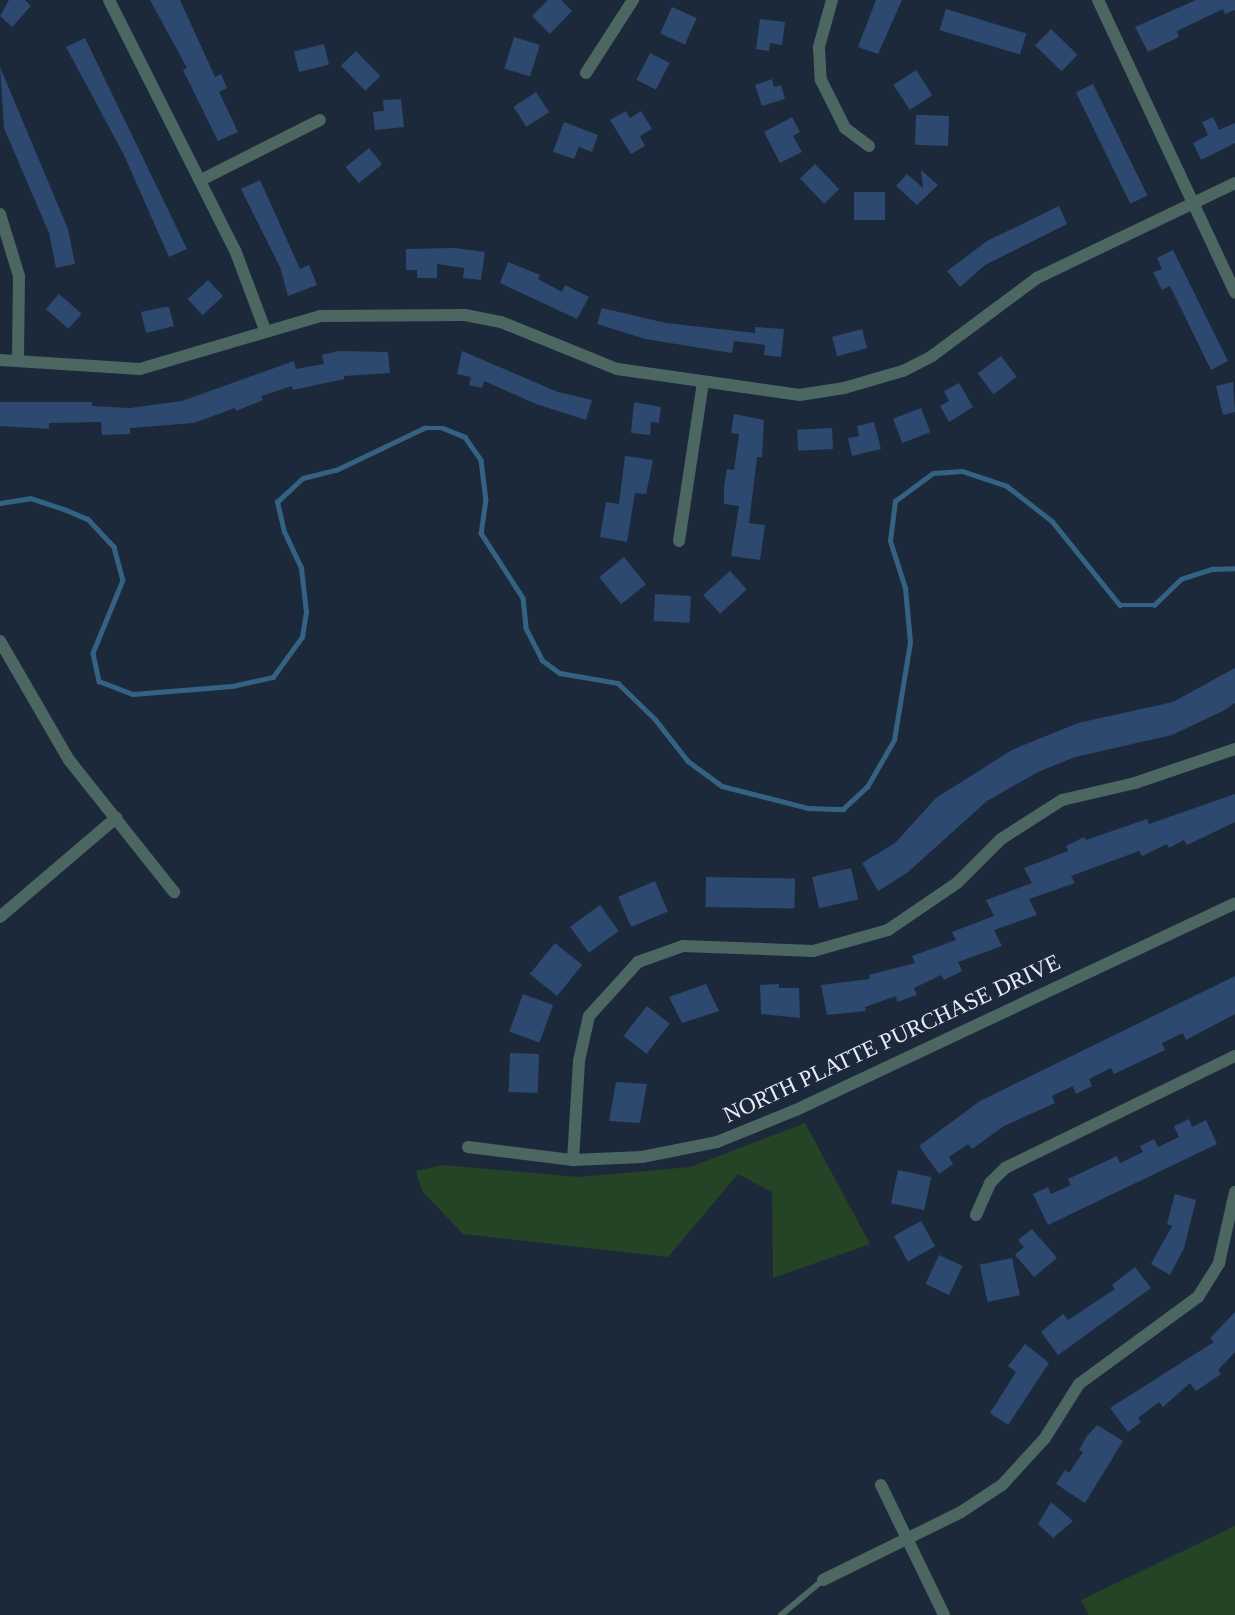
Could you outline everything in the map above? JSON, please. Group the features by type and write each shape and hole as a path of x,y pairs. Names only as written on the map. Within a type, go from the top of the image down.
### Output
{"street":[{"path":"108,0 235,250 265,330"},
{"path":"586,73 633,0"},
{"path":"832,0 819,47 821,80 845,128 869,146"},
{"path":"1098,0 1235,292"},
{"path":"201,180 320,120"},
{"path":"0,360 153,368 265,330 339,313 483,317 617,369 799,395 884,378 932,356 1037,278 1235,183"},
{"path":"0,214 19,276 18,360"},
{"path":"679,541 703,383"},
{"path":"0,641 62,750 174,892"},
{"path":"573,1160 579,1061 589,1016 638,962 683,946 813,951 888,930 957,883 1001,839 1062,800 1135,783 1235,749"},
{"path":"0,917 116,818"},
{"name":"NORTH PLATTE PURCHASE DRIVE","path":"468,1146 523,1157 573,1160 642,1157 717,1142 796,1110 1235,903"},
{"path":"976,1214 990,1182 1006,1168 1234,1061"},
{"path":"823,1580 961,1512 1002,1485 1045,1438 1079,1384 1198,1297 1219,1264 1235,1192"},
{"path":"881,1485 944,1615"}],"lane":[{"path":"781,1615 823,1580"}],"green space":[{"path":"805,1123 870,1244 773,1278 772,1192 738,1174 668,1257 463,1234 422,1191 416,1171 443,1165 579,1177 690,1167"},
{"path":"1235,1526 1235,1615 1089,1615 1081,1600"}],"building":[{"path":"9,0 25,0 31,6 12,27 0,16"},
{"path":"150,0 180,0 215,77 221,74 227,88 219,92 238,132 218,141 183,70 187,68"},
{"path":"548,0 561,0 572,11 550,34 532,16"},
{"path":"876,0 902,0 878,54 858,47"},
{"path":"1196,0 1235,0 1235,10 1225,14 1223,9 1177,31 1179,37 1148,52 1135,27"},
{"path":"672,7 697,18 685,44 660,33"},
{"path":"946,9 1026,34 1020,55 940,30"},
{"path":"760,19 785,22 782,45 770,43 769,51 756,49"},
{"path":"1051,29 1078,55 1062,71 1035,46"},
{"path":"514,37 540,45 530,76 504,69"},
{"path":"85,38 187,249 169,257 124,155 66,47"},
{"path":"324,44 329,64 299,72 294,51"},
{"path":"356,51 380,76 365,91 341,66"},
{"path":"650,53 670,63 656,90 636,80"},
{"path":"0,67 68,229 75,264 56,268 49,233 4,128"},
{"path":"916,70 932,95 910,110 893,85"},
{"path":"772,79 774,87 781,85 785,99 762,106 755,85"},
{"path":"1093,84 1147,195 1130,204 1076,92"},
{"path":"536,92 549,112 526,127 513,107"},
{"path":"401,99 404,127 375,130 373,112 384,111 383,100"},
{"path":"626,111 630,118 641,111 652,129 640,136 645,146 631,154 610,120"},
{"path":"916,115 949,116 948,146 915,145"},
{"path":"792,117 800,132 793,136 802,152 780,163 764,132"},
{"path":"1213,117 1219,130 1235,123 1235,143 1201,160 1193,143 1208,135 1202,122"},
{"path":"564,122 598,135 592,152 579,147 574,159 553,152"},
{"path":"369,148 382,164 359,183 346,167"},
{"path":"815,164 839,189 824,204 800,179"},
{"path":"921,170 938,185 917,205 896,186 907,174 923,188"},
{"path":"260,180 300,269 309,265 317,285 288,296 280,267 241,189"},
{"path":"854,192 885,192 885,220 854,220"},
{"path":"1059,206 1067,224 985,265 960,287 947,271 987,241"},
{"path":"455,248 485,252 481,280 463,278 464,268 437,264 437,278 417,278 417,270 406,270 406,249"},
{"path":"1173,250 1228,361 1211,370 1170,286 1162,290 1153,272 1162,269 1157,258"},
{"path":"508,262 540,275 538,279 562,292 565,285 589,297 577,319 500,283"},
{"path":"208,280 223,296 203,315 188,299"},
{"path":"59,294 82,314 69,329 46,309"},
{"path":"169,307 174,326 146,333 141,312"},
{"path":"602,308 666,323 755,333 755,327 784,329 781,357 764,355 765,345 734,341 732,353 645,339 597,324"},
{"path":"862,329 867,348 837,356 832,337"},
{"path":"339,351 388,352 390,373 344,376 344,379 293,390 292,386 261,396 263,400 236,411 235,408 194,423 130,428 130,434 102,435 101,422 49,423 49,429 0,426 0,402 92,402 92,406 130,408 182,401 294,361 296,369 324,364 322,355"},
{"path":"462,351 558,392 592,400 586,420 536,404 484,381 482,388 469,385 471,377 457,374"},
{"path":"1001,356 1017,377 993,394 978,373"},
{"path":"1233,382 1235,412 1223,415 1216,386"},
{"path":"959,383 973,407 949,422 940,406 949,401 944,391"},
{"path":"634,402 661,407 659,423 651,422 650,435 631,433"},
{"path":"921,408 930,432 902,443 893,419"},
{"path":"734,414 764,420 762,457 757,457 749,523 765,525 760,560 731,556 739,506 724,504 724,487 727,469 734,470 739,434 731,433"},
{"path":"874,422 881,449 852,456 848,438 859,436 857,426"},
{"path":"832,428 833,449 798,451 797,430"},
{"path":"625,456 653,460 646,494 635,493 627,542 600,537 606,502 619,504"},
{"path":"624,557 646,584 621,604 599,577"},
{"path":"730,571 747,590 720,614 703,595"},
{"path":"655,594 691,596 690,623 654,621"},
{"path":"1235,668 1235,703 1223,711 1172,735 1075,757 1038,772 987,801 907,873 878,891 862,863 895,843 936,798 1012,750 1078,723 1173,702"},
{"path":"1235,794 1235,822 1187,845 1184,840 1169,848 1167,844 1142,856 1139,851 1071,876 1075,883 1029,899 1037,915 994,930 1002,946 958,962 962,971 944,980 941,975 914,988 917,995 897,1002 896,996 865,1007 866,1011 827,1015 821,985 870,979 869,975 915,963 912,956 956,940 952,932 994,916 986,900 1032,883 1024,868 1068,851 1066,846 1084,837 1086,840 1147,819 1149,824"},
{"path":"851,868 858,899 819,908 812,877"},
{"path":"706,877 795,879 794,909 705,907"},
{"path":"655,881 668,911 631,927 618,897"},
{"path":"600,905 619,931 589,953 570,927"},
{"path":"555,943 582,965 557,996 530,974"},
{"path":"1235,976 1235,1014 1186,1040 1183,1033 1162,1043 1165,1050 1114,1074 1111,1068 1089,1079 1092,1086 1076,1094 1073,1086 1052,1096 1055,1103 1004,1126 972,1149 968,1144 949,1157 953,1164 939,1174 919,1146 980,1101"},
{"path":"706,984 719,1011 682,1023 669,997"},
{"path":"779,984 779,988 799,988 800,1018 761,1014 760,985"},
{"path":"523,994 553,1005 539,1043 509,1032"},
{"path":"647,1006 670,1024 646,1054 624,1036"},
{"path":"510,1053 539,1054 538,1093 509,1092"},
{"path":"616,1082 647,1084 640,1123 609,1121"},
{"path":"1189,1119 1192,1127 1206,1120 1217,1144 1048,1225 1033,1194 1048,1187 1051,1194 1071,1185 1068,1179 1117,1156 1120,1163 1143,1152 1140,1146 1154,1139 1158,1147 1179,1137 1174,1126"},
{"path":"898,1170 931,1177 924,1210 891,1203"},
{"path":"1175,1194 1196,1200 1184,1248 1170,1275 1151,1264 1172,1226 1167,1224"},
{"path":"921,1221 935,1246 908,1261 894,1236"},
{"path":"1032,1229 1057,1258 1034,1277 1015,1255 1024,1247 1018,1240"},
{"path":"939,1255 963,1266 949,1295 925,1284"},
{"path":"1012,1258 1020,1295 988,1302 980,1265"},
{"path":"1135,1267 1151,1288 1058,1355 1041,1332 1063,1314 1068,1320 1115,1289 1112,1285"},
{"path":"1235,1312 1235,1352 1218,1370 1221,1374 1196,1391 1190,1383 1163,1407 1159,1402 1138,1418 1141,1422 1128,1432 1110,1408 1214,1342 1210,1338"},
{"path":"1025,1344 1049,1363 1008,1425 990,1413 1016,1372 1008,1366"},
{"path":"1097,1425 1123,1441 1085,1503 1056,1484 1065,1470 1069,1473 1083,1452 1079,1450 1087,1436"},
{"path":"1051,1502 1073,1521 1053,1538 1038,1524"}],"waterway":[{"path":"0,503 30,498 64,509 88,519 114,547 123,580 93,653 99,681 133,694 232,686 273,677 302,637 306,612 301,568 284,532 277,502 303,478 336,470 424,428 443,428 465,437 481,460 486,499 481,533 523,598 526,628 542,660 560,673 618,683 655,719 688,761 722,786 808,808 843,809 867,787 894,740 910,642 905,588 890,541 895,501 933,473 962,471 1007,486 1052,521 1120,605 1154,605 1181,579 1212,569 1235,568"}]}
